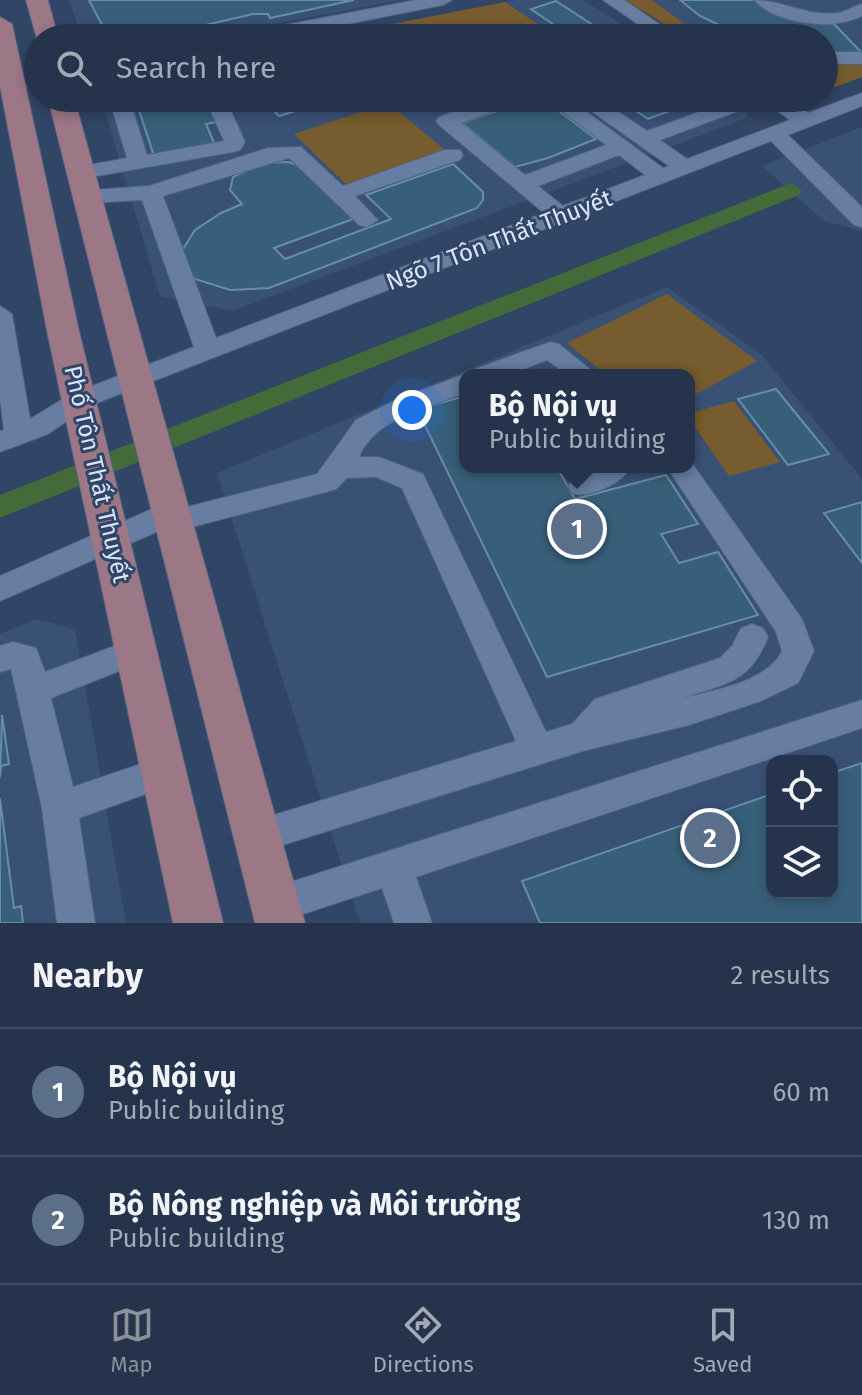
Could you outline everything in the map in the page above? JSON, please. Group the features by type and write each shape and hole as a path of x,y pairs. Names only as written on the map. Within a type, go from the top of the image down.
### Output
{"main road":[{"path":"37,0 43,24"},
{"name":"Phố Tôn Thất Thuyết","path":"0,24 6,85 18,115 198,923"},
{"path":"18,115 28,112"},
{"path":"65,112 278,914"}],"street":[{"path":"320,24 373,7 443,0"},
{"path":"612,0 649,24"},
{"path":"763,0 805,16 842,18 862,9"},
{"path":"842,18 862,34"},
{"path":"838,58 862,58"},
{"name":"Ngõ 7 Tôn Thất Thuyết","path":"838,108 862,99"},
{"path":"123,112 139,163"},
{"path":"84,185 139,163 233,146 235,142 221,112"},
{"path":"471,112 446,121 561,216"},
{"path":"574,112 662,177"},
{"path":"606,112 686,168"},
{"path":"645,139 718,112"},
{"path":"792,112 805,120"},
{"name":"Ngõ 7 Tôn Thất Thuyết","path":"9,438 139,395 208,350 827,112"},
{"path":"774,132 862,220"},
{"path":"522,184 621,147"},
{"path":"84,185 151,193 284,150 300,155 367,220"},
{"path":"340,194 452,155"},
{"path":"151,193 208,350"},
{"path":"0,314 9,438"},
{"path":"500,369 550,350 576,369"},
{"path":"0,589 108,520 169,506 326,482 343,468 356,435 369,424 459,386"},
{"path":"343,468 379,467 413,481 537,750"},
{"path":"582,486 606,473"},
{"path":"257,836 583,736 621,730 769,683 786,672 798,651 791,628 685,473"},
{"path":"583,736 607,709 731,668 745,654 752,637"},
{"path":"33,691 136,651"},
{"path":"0,659 13,655 25,657 60,808 76,923"},
{"path":"278,914 394,867 862,714"},
{"path":"60,808 164,772"},
{"path":"394,867 413,923"}],"shaded area":[{"path":"69,0 401,0 274,24 77,24"},
{"path":"583,0 621,24 538,24 505,2"},
{"path":"625,0 862,0 862,77 838,86 838,24 665,24"},
{"path":"625,0 652,0 685,24 664,24"},
{"path":"505,2 538,24 392,24"},
{"path":"838,61 862,61 862,77 838,86"},
{"path":"105,112 747,112 747,118 232,311 160,296"},
{"path":"361,112 400,112 445,150 347,185 294,134"},
{"path":"862,127 862,231 824,221 762,166"},
{"path":"667,287 762,355 862,479 862,923 360,923 217,473 459,373 459,473 695,473 695,369 469,369"},
{"path":"667,294 757,361 695,395 695,369 599,369 567,343"},
{"path":"734,401 780,462 729,476 695,428 695,411"},
{"path":"36,619 75,629 126,923 0,923 0,634"}],"building":[{"path":"89,0 354,0 270,18 268,14 253,14 210,24 102,24"},
{"path":"680,0 756,0 799,21 834,24 717,24 700,16"},
{"path":"556,1 591,24 553,24 531,9"},
{"path":"838,28 862,53 838,53"},
{"path":"140,112 212,112 216,122 206,124 215,145 154,156"},
{"path":"493,112 560,112 596,139 515,167 462,123"},
{"path":"638,112 667,112 648,119"},
{"path":"288,162 301,166 353,219 274,248 285,259 391,219 366,195 453,164 483,192 483,200 477,208 269,288 230,290 195,279 184,267 180,254 195,230 242,204 230,190 233,177 262,163"},
{"path":"776,389 829,454 788,465 738,399"},
{"path":"459,398 459,473 560,473 575,499 666,475 698,524 661,534 679,563 718,552 758,615 547,677 417,409"},
{"path":"862,502 862,563 824,513"},
{"path":"2,715 9,764 1,766 0,777"},
{"path":"862,763 862,923 540,923 522,881 766,796 766,899 838,899 838,771"},
{"path":"0,799 14,908 21,906 23,923 0,923"}],"waterway":[{"path":"0,507 791,190"}],"place":[{"name":"Bộ Nội vụ","path":"577,529"},
{"name":"Bộ Nông nghiệp và Môi trường","path":"710,838"}]}
